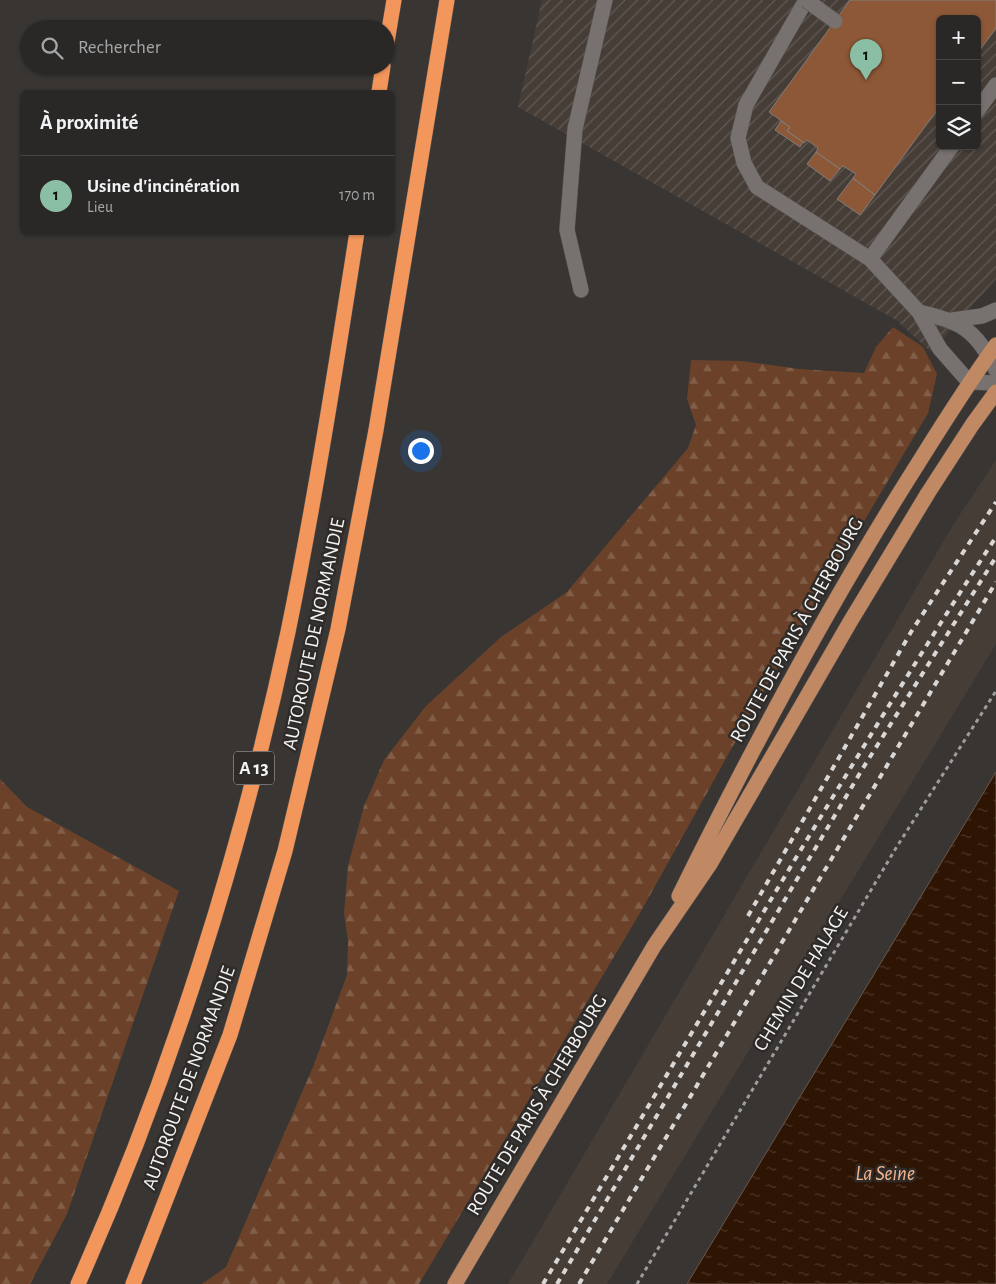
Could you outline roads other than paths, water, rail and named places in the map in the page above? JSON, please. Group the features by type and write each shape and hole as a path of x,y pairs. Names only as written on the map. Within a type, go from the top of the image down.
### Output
{"highway":[{"path":"391,20 394,0"},
{"name":"AUTOROUTE DE NORMANDIE","path":"133,1284 230,1035 287,841 340,620 376,430 448,0"},
{"path":"379,90 382,75"},
{"name":"AUTOROUTE DE NORMANDIE","path":"78,1284 176,1038 240,828 287,633 327,417 357,235"}],"main road":[{"name":"ROUTE DE PARIS À CHERBOURG","path":"654,946 736,781 848,575 969,382 992,350"},
{"name":"ROUTE DE PARIS À CHERBOURG","path":"455,1284 654,946 710,864 850,622 928,493 996,392"}],"lane":[{"path":"581,290 567,230 575,129 605,0"},
{"path":"835,22 806,0 746,105 738,138 744,163 757,186 870,259 919,312 940,349 969,382 996,383"},
{"path":"981,106 996,85"},
{"path":"870,259 949,150"},
{"path":"919,312 952,320 982,316 996,310"},
{"path":"952,320 992,350 996,370"}],"water":[{"name":"La Seine","path":"996,772 996,1284 687,1284"}],"railway":[{"path":"748,916 911,632 996,502"},
{"path":"543,1284 822,815 996,537"},
{"path":"557,1284 863,768 996,557"},
{"path":"579,1284 996,582"}],"place":[{"name":"Usine d'incinération","path":"866,80"}]}
